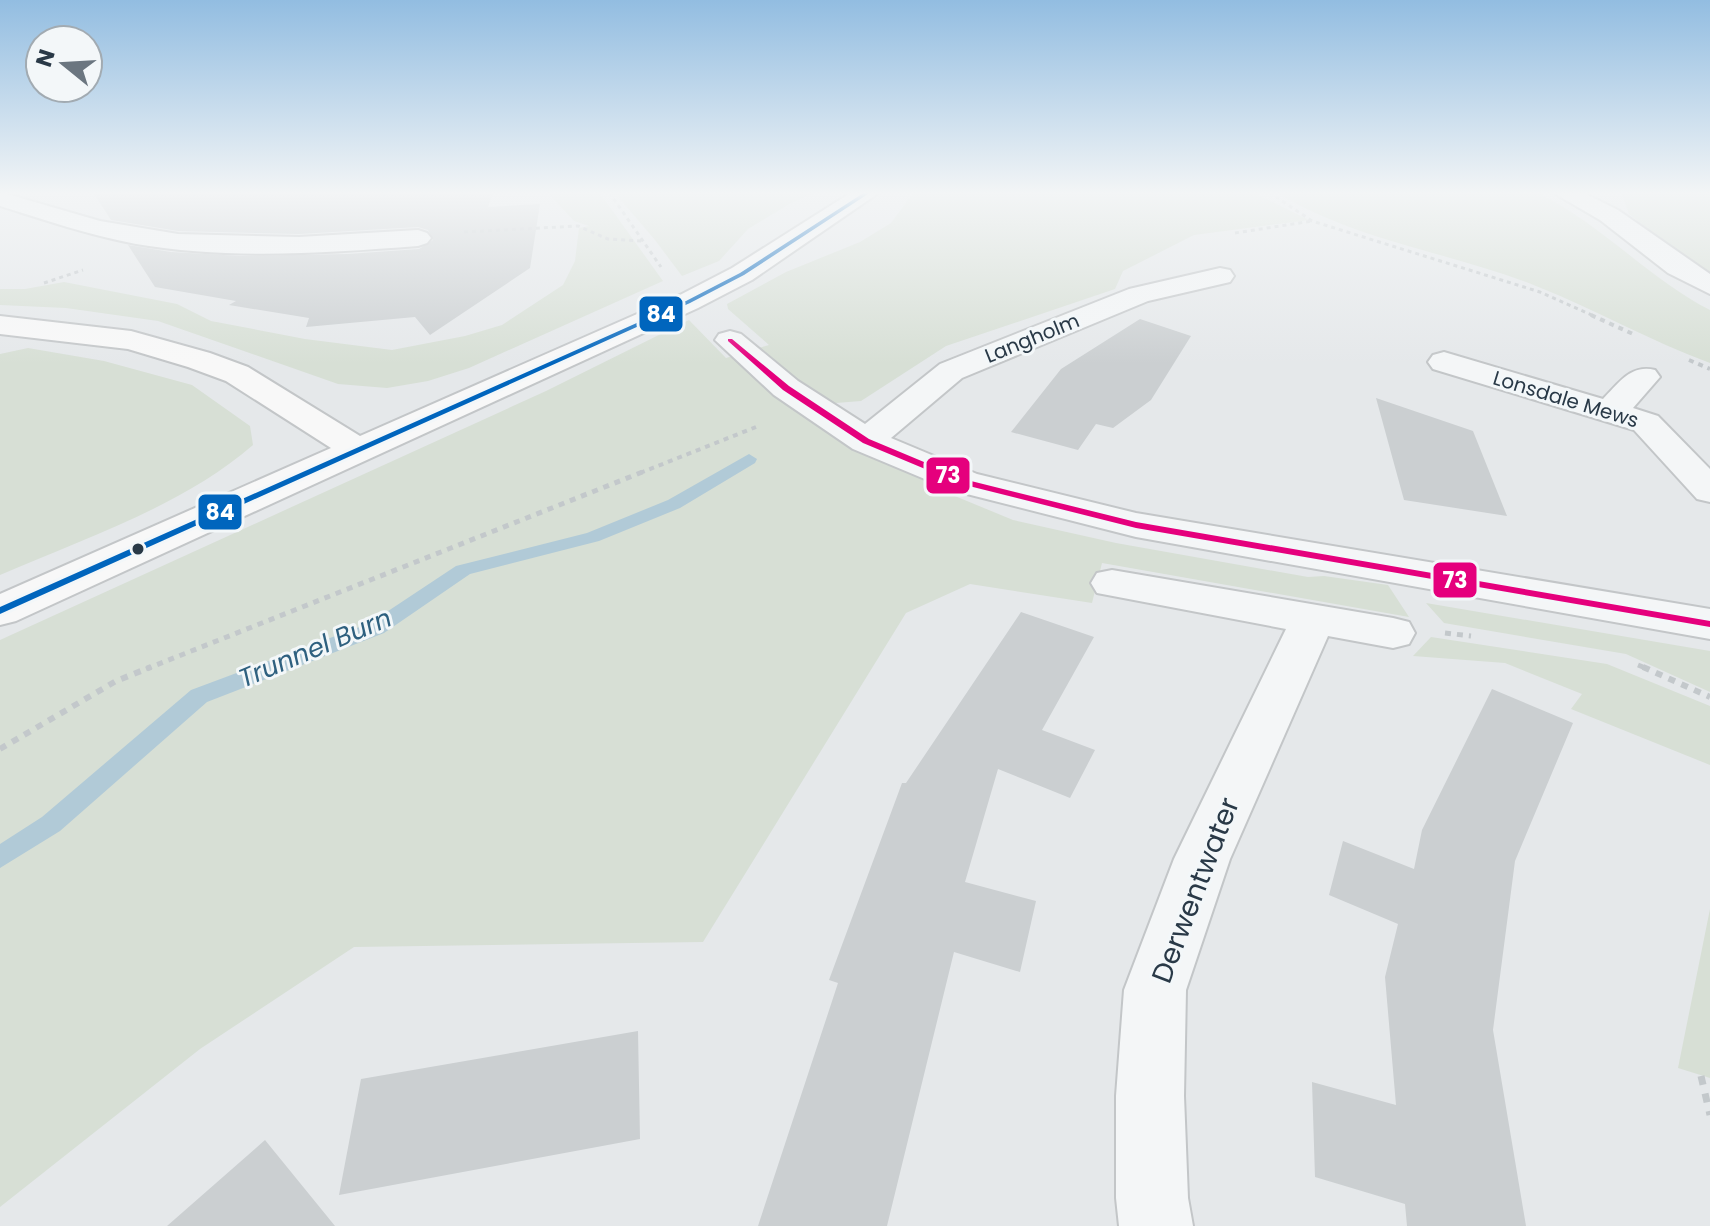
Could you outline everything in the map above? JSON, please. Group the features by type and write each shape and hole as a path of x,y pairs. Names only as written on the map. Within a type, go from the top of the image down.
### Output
{"street":[{"path":"344,269 352,249"},
{"path":"0,611 688,302 742,274 780,249"},
{"path":"1654,249 1710,286"},
{"name":"Langholm","path":"866,441 951,371 1139,295 1220,276"},
{"path":"0,325 131,340 199,360 237,374 360,451"},
{"path":"730,340 810,405 866,441 964,482 1136,525 1710,624"},
{"name":"Lonsdale Mews","path":"1444,362 1646,423 1710,491"},
{"path":"1610,412 1644,377"},
{"path":"1112,583 1393,633"},
{"name":"Derwentwater","path":"1156,1226 1152,1198 1150,1096 1155,990 1202,859 1313,619"}],"path":[{"path":"1403,249 1540,292 1635,335"},
{"path":"1676,354 1710,369"},
{"path":"0,749 116,681 810,405"},
{"path":"1393,633 1427,630 1486,638"},
{"path":"1624,659 1710,697"},
{"path":"1701,1076 1710,1115"}],"shaded area":[{"path":"576,249 640,249 663,281 469,368 428,381 387,388 338,384 158,321 66,308 0,305 0,289 25,289 64,282 177,304 211,321 305,339 392,350 465,336 502,325 563,285 575,261"},
{"path":"662,249 730,249 719,261 682,276"},
{"path":"842,249 1166,249 1123,271 1115,289 946,346 861,401 811,405 949,476 933,487 1013,520 1116,543 1308,577 1324,576 1388,585 1409,617 1102,563 1092,603 970,584 906,613 703,942 354,947 200,1049 0,1207 0,640 546,391 689,320 726,358 769,345 728,309 727,304 786,272"},
{"path":"1422,249 1621,249 1710,310 1710,363 1580,305 1504,274"},
{"path":"1673,249 1710,249 1710,279"},
{"path":"28,348 104,361 192,385 250,426 253,445 226,467 165,503 0,575 0,354"},
{"path":"1426,603 1710,651 1710,692 1626,654 1444,623"},
{"path":"1431,637 1607,664 1710,706 1710,765 1571,709 1582,694 1505,663 1413,656"},
{"path":"1710,909 1710,1078 1678,1068"}],"building":[{"path":"131,249 241,256 416,249 533,249 530,268 430,335 415,317 306,327 309,318 229,305 236,301 155,287"},
{"path":"1140,319 1191,336 1151,400 1113,428 1096,424 1078,450 1011,432 1061,369"},
{"path":"1376,398 1473,431 1507,516 1404,500"},
{"path":"1021,612 1094,637 1042,730 1095,750 1070,798 998,769 965,882 1036,901 1020,972 954,952 887,1226 758,1226 838,983 829,980 902,783 906,783"},
{"path":"1492,689 1573,723 1515,861 1493,1030 1526,1226 1407,1226 1405,1204 1315,1177 1312,1082 1396,1105 1385,977 1398,924 1329,895 1343,841 1414,869 1422,830"},
{"path":"638,1031 640,1139 339,1195 361,1079"},
{"path":"265,1140 335,1226 167,1226"}],"waterway":[{"name":"Trunnel Burn","path":"0,857 51,824 199,696 377,628 463,570 593,537 674,504 749,459"}],"transit line":[{"name":"84","path":"0,611 688,302 742,274 780,249"},
{"name":"73","path":"730,340 786,388 866,441 964,482 1136,525 1710,624"}]}
